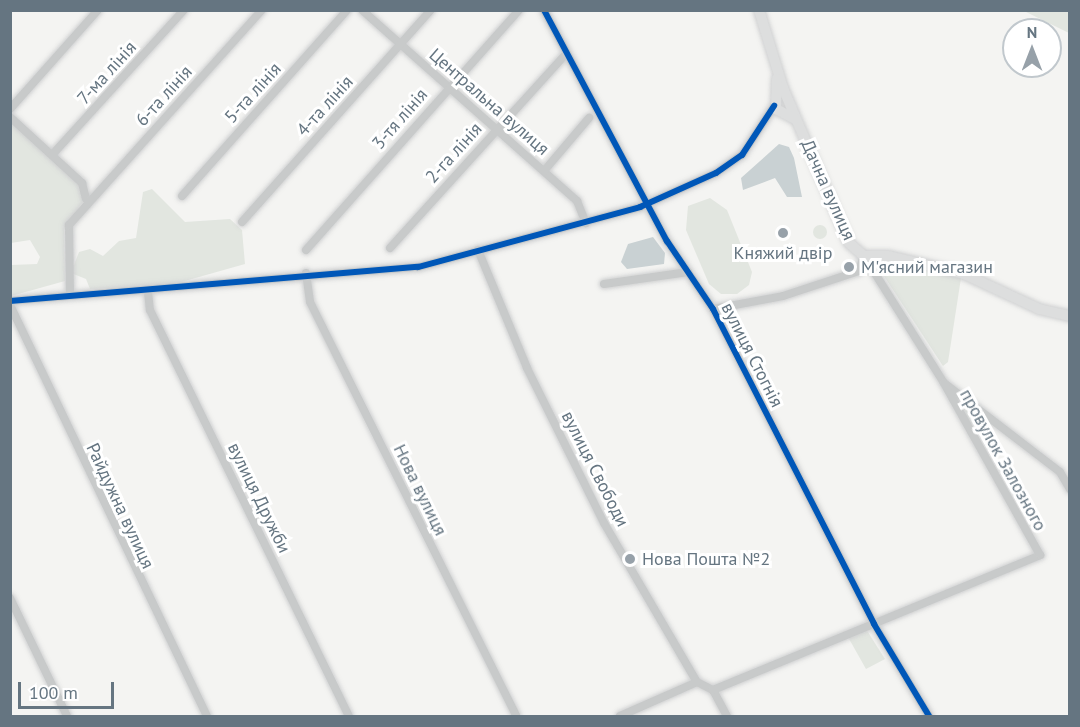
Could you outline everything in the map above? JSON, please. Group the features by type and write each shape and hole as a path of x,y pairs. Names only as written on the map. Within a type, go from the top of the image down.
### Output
{"street":[{"path":"10,109 98,10"},
{"name":"7-ма лінія","path":"52,155 184,10"},
{"name":"6-та лінія","path":"70,295 66,233 86,199 262,10"},
{"name":"5-та лінія","path":"182,196 347,10"},
{"name":"Центральна вулиця","path":"362,10 577,201 586,223"},
{"name":"4-та лінія","path":"242,222 431,10"},
{"name":"3-тя лінія","path":"306,250 448,87 519,10"},
{"name":"вулиця Стогнія","path":"544,10 648,204 713,309 874,624 929,717"},
{"path":"10,303 70,295 148,292 306,273 418,267 586,223 648,204 742,155 767,119 783,106 778,73 759,10"},
{"name":"2-га лінія","path":"390,248 567,53"},
{"name":"Дачна вулиця","path":"783,106 796,120 849,243 864,256"},
{"path":"10,117 82,183 86,199"},
{"path":"544,171 589,118"},
{"name":"вулиця Свободи","path":"478,250 527,368 604,523 697,682"},
{"path":"713,309 783,296 859,271 864,256"},
{"path":"864,256 889,256 964,274 1039,309 1070,316"},
{"path":"864,256 944,383 1060,472 1070,489"},
{"path":"604,284 688,272"},
{"name":"Нова вулиця","path":"306,273 310,302 516,717"},
{"name":"вулиця Дружби","path":"148,292 150,310 349,717"},
{"name":"Райдужна вулиця","path":"10,303 207,717"},
{"name":"провулок Залозного","path":"713,690 1040,555 944,383"},
{"path":"10,598 67,717"},
{"path":"620,717 697,682 713,690 727,717"}],"shaded area":[{"path":"1024,11 1069,11 1069,33 1062,30 1062,18 1038,18"},
{"path":"10,122 80,186 84,200 64,230 65,281 11,296 11,265 37,264 40,257 30,240 11,243"},
{"path":"779,144 789,147 794,158 802,197 787,197 775,178 743,190 741,178"},
{"path":"152,189 185,222 230,219 242,230 245,264 167,286 90,289 86,279 71,273 79,252 90,249 103,256 119,241 136,238 143,192"},
{"path":"710,198 727,210 752,272 749,285 737,294 721,294 709,284 686,230 688,206"},
{"path":"817,225 823,225 827,232 823,239 817,239 813,235 813,229"},
{"path":"653,237 665,253 664,264 627,269 621,262 628,244"},
{"path":"878,257 961,278 948,362 943,366 876,264"},
{"path":"962,401 980,417 971,424 958,403"},
{"path":"866,629 885,659 866,669 848,637"}],"cycle path":[{"path":"544,10 667,241 713,309 874,624 929,716"},
{"path":"10,301 418,267 640,207 716,173 742,155 774,106"}],"place":[{"name":"Княжий двір","path":"783,233"},
{"name":"М'ясний магазин","path":"849,267"},
{"name":"Нова Пошта №2","path":"630,559"}]}
